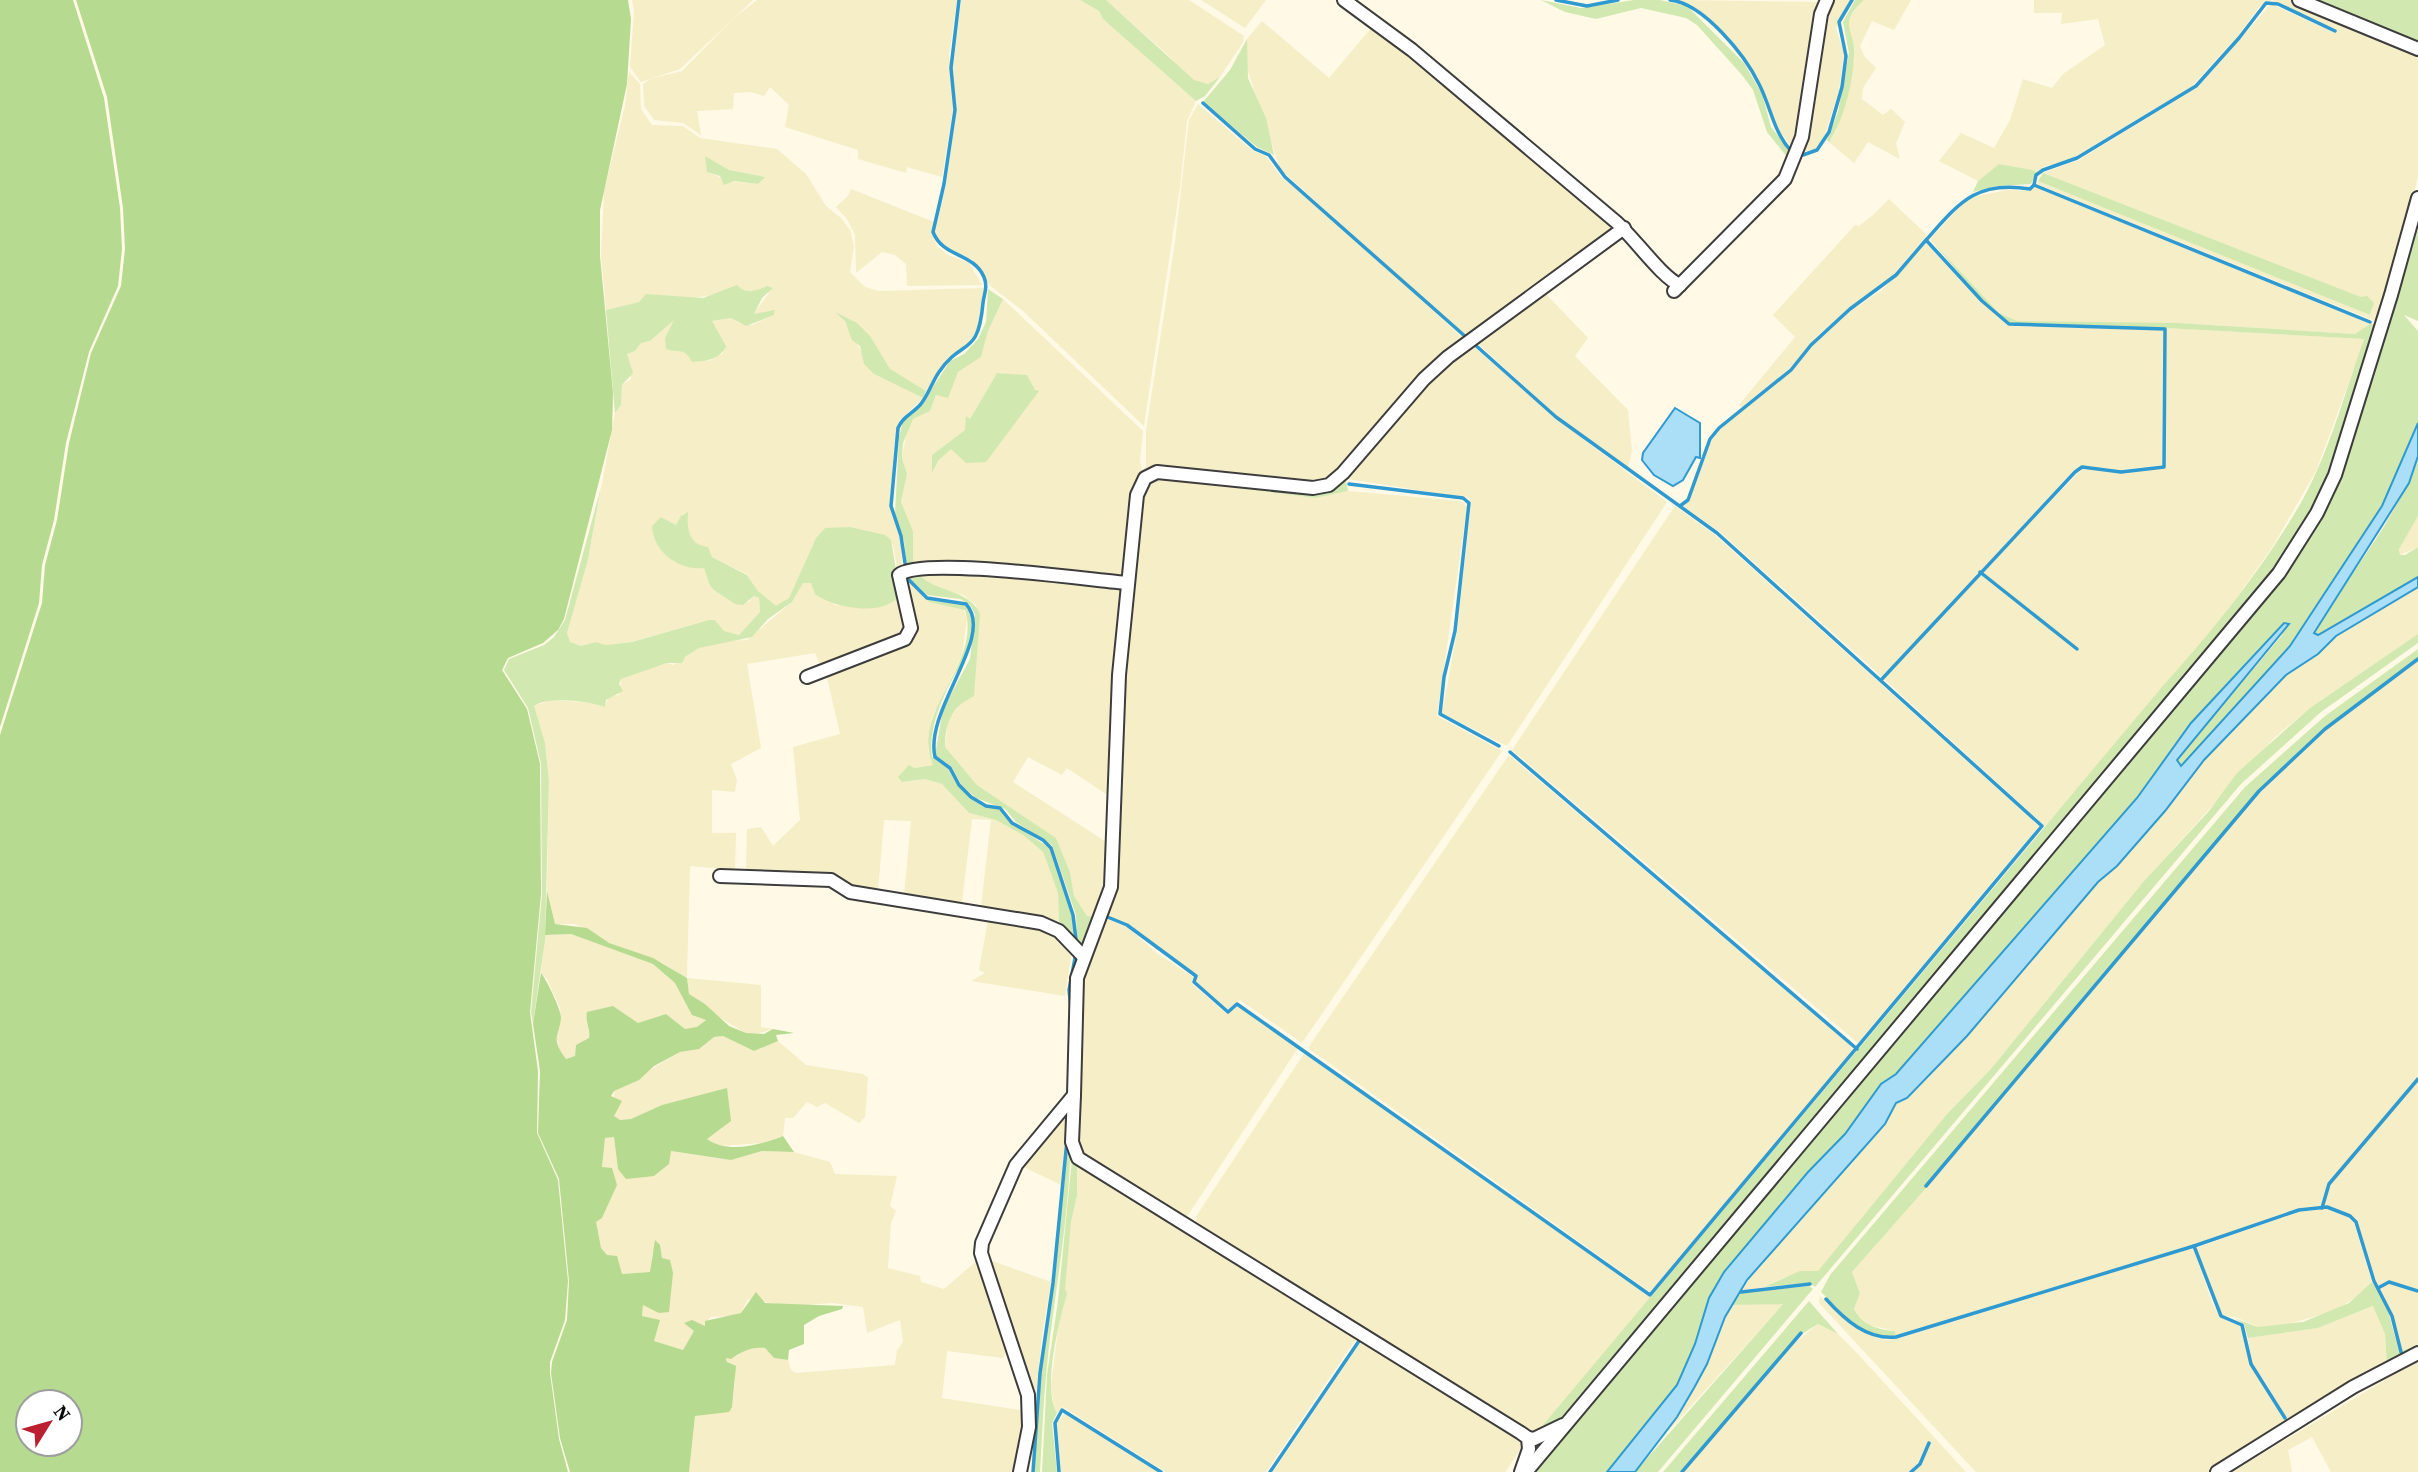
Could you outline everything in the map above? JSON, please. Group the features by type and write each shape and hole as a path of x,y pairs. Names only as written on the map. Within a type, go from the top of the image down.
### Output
{"street":[{"path":"1344,0 1412,50 1624,228 1677,288 1785,179 1795,160 1810,97 1821,14 1827,0"},
{"path":"2299,0 2418,49"},
{"path":"1526,1472 2279,573 2317,513 2335,475 2392,295 2418,198"},
{"path":"1566,1424 1534,1439 1528,1438 1078,1158 1072,1142 1077,978 1083,956 1102,918 1111,887 1119,675 1137,495 1145,478 1157,472 1298,488 1329,485 1343,473 1440,364 1624,228"},
{"path":"807,677 905,639 911,628 899,575 910,570 956,568 1127,583"},
{"path":"720,876 831,880 850,892 1041,923 1059,931 1083,956"},
{"path":"1020,1472 1029,1427 1028,1395 981,1253 982,1242 1016,1165 1074,1095"},
{"path":"2217,1472 2353,1387 2418,1353"},
{"path":"1521,1472 1529,1449 1528,1438"}],"shaded area":[{"path":"632,0 753,0 680,69 641,82 630,67 634,11"},
{"path":"757,0 957,0 949,55 954,103 942,177 907,167 906,173 858,159 858,150 785,127 789,105 770,87 764,96 751,92 734,93 733,109 697,111 701,135 683,123 654,120 644,106 643,84 650,79 682,71 734,18"},
{"path":"961,0 1080,0 1099,11 1103,19 1196,101 1187,121 1180,187 1144,426 1023,311 988,284 973,260 949,251 938,241 935,232 946,185 956,110 953,68"},
{"path":"1106,0 1189,0 1244,36 1243,42 1220,77 1208,84 1199,83 1187,76 1168,55"},
{"path":"1201,0 1266,0 1245,28"},
{"path":"1678,0 1818,2 1820,9 1795,152 1773,121 1768,100 1752,68 1706,17"},
{"path":"1831,0 1851,0 1836,28 1844,53 1839,90 1824,138 1815,149 1802,152"},
{"path":"1864,0 1911,0 1894,30 1872,21 1860,46 1864,56 1876,68 1863,88 1862,99 1883,115 1891,109 1905,122 1896,143 1900,159 1868,142 1854,163 1829,142 1836,131 1854,62 1854,45 1848,25 1850,16"},
{"path":"2034,0 2272,0 2259,7 2238,36 2191,87 2066,162 2045,166 2037,172 1999,164 1978,181 1939,161 1961,133 1994,148 2010,120 2023,79 2052,88 2063,74 2105,45 2098,19 2061,24 2062,13 2034,13"},
{"path":"2272,0 2292,0 2418,54 2418,177 2389,287 2375,321 2037,184 2038,181 2370,315 2373,308 2367,297 2361,297 2043,173 2079,160 2198,87 2271,4 2335,33 2337,31"},
{"path":"1262,21 1329,78 1372,27 1408,52 1571,191 1609,226 1610,233 1468,338 1280,169 1246,65 1247,39"},
{"path":"629,72 640,84 641,109 652,125 683,126 700,138 777,149 806,174 826,206 841,218 850,230 854,246 850,272 865,287 879,291 983,288 982,321 973,341 949,357 926,391 889,369 844,321 874,374 923,398 901,419 894,446 890,505 901,544 902,569 898,573 893,545 825,528 816,538 789,598 776,607 758,591 747,574 712,557 692,539 687,528 688,521 676,525 661,517 653,536 664,553 674,562 704,568 709,585 735,604 749,602 754,596 759,598 760,612 739,635 724,631 715,620 709,620 631,642 606,645 596,642 582,646 570,643 567,633 588,560 615,413 621,405 622,385 631,379 627,354 635,351 641,343 650,341 674,319 679,349 709,361 723,353 712,321 731,318 741,324 752,325 774,315 775,311 753,315 769,293 767,286 753,292 741,290 688,299 646,294 639,302 606,310 601,256 604,191 625,105","holes":["706,157 729,170 764,177 758,184 728,181 708,172"]},
{"path":"1198,104 1253,151 1266,156 1281,177 1322,209 1465,340 1325,483 1146,474 1146,431 1175,242 1189,120"},
{"path":"2035,187 2370,324 2355,334 2178,323 2029,323 2009,320 1999,313 1930,239 1968,198 2007,190 2029,191"},
{"path":"851,189 934,222 933,238 938,247 948,255 969,263 982,285 907,286 906,264 895,255 882,252 856,273 855,235 847,219 836,207 848,196"},
{"path":"1889,199 1927,235 1893,275 1819,334 1790,368 1742,407 1739,405 1795,337 1773,315 1855,225 1859,226"},
{"path":"1926,243 1980,302 2009,326 2163,330 2162,465 2121,470 2082,466 2074,470 1882,677 1719,531 1684,507 1689,501 1712,440 1720,429 1792,371 1812,346 1851,311 1882,290"},
{"path":"1545,293 1588,338 1575,356 1628,410 1632,451 1628,468 1554,413 1475,341"},
{"path":"1003,299 1143,431 1140,460 1143,477 1124,580 913,566 913,531 901,502 907,474 902,458 908,426 913,419 930,411 936,395 947,397 958,372 981,357 988,331","holes":["997,373 1027,376 1035,390 943,454 933,472 932,455 965,430 967,417 970,419"]},
{"path":"2166,328 2365,339 2316,471 2273,546 2216,627 2045,826 1884,679 1981,573 2078,650 1982,572 2082,469 2121,473 2165,467"},
{"path":"1472,345 1555,418 1667,502 1507,746 1442,713 1457,632 1471,504 1469,498 1341,478 1426,382"},
{"path":"1154,477 1315,498 1348,491 1461,501 1467,507 1437,716 1502,751 1302,1043 1240,1000 1228,1009 1196,982 1197,976 1161,951 1132,926 1104,914 1141,492"},
{"path":"1675,506 1715,535 2039,826 1858,1043 1512,750"},
{"path":"2418,516 2418,547 2400,555 2399,548"},
{"path":"916,571 1123,586 1112,798 1067,768 1062,775 1028,757 1013,782 1108,843 1109,879 1098,917 1087,916 1074,896 1070,872 1056,838 977,785 945,747 948,720 964,701 974,696 976,605 963,595 932,586"},
{"path":"906,578 929,602 963,608 967,619 962,655 933,716 928,749 933,765 913,768 902,782 925,779 942,784 969,813 996,820 1023,835 1043,852 1058,893 1059,921 981,907 991,820 972,819 962,902 904,896 911,821 884,820 878,891 746,872 747,829 761,827 773,846 800,820 793,747 840,734 826,673 907,641"},
{"path":"803,583 811,583 835,605 870,608 890,604 900,594 907,631 902,635 821,667 815,653 747,664 761,748 731,764 737,780 735,792 712,790 712,833 736,833 735,870 690,866 687,978 661,962 609,943 575,924 555,924 547,891 549,781 545,743 533,706 552,700 605,706 609,697 619,695 621,679 629,675 668,663 673,665 699,648 724,641 747,640 792,602"},
{"path":"2418,587 2418,634 2310,708 2274,738 2144,881 1990,1070 1947,1114 1818,1272 1785,1277 1764,1287 1742,1290 1765,1257 1885,1124 1896,1103 1907,1098 1967,1037 2098,882 2117,866 2165,811 2204,760 2286,675 2318,654 2336,636"},
{"path":"2418,660 2418,1078 2328,1183 2321,1206 2299,1209 2194,1245 1896,1336 1895,1331 1870,1325 1857,1315 1854,1309 1860,1292 1852,1272 1927,1187 2259,791 2325,730"},
{"path":"1509,755 1851,1046 1852,1052 1650,1292 1308,1048"},
{"path":"1104,918 1127,927 1158,954 1193,977 1192,984 1227,1014 1238,1006 1298,1048 1186,1218 1086,1160 1076,1145 1080,977"},
{"path":"988,920 1042,928 1050,933 1071,956 1065,996 971,981 985,973 979,970"},
{"path":"571,934 653,964 675,983 699,1018 706,1019 697,1028 685,1029 666,1014 638,1023 613,1006 600,1010 589,1039 576,1045 575,1056 566,1059 559,1049 556,1034 561,1018 560,1008 547,979 541,973 545,935"},
{"path":"687,978 761,985 761,1027 773,1029 757,1034 746,1033 718,1017 705,1004 689,994"},
{"path":"723,1036 754,1051 778,1041 806,1065 863,1074 868,1078 865,1117 859,1123 825,1103 817,1107 807,1102 793,1118 785,1118 783,1136 763,1143 717,1146 706,1139 722,1128 716,1093 662,1105 631,1119 620,1120 613,1116 614,1091 680,1052 699,1049 714,1037"},
{"path":"1305,1052 1651,1298 1538,1431 1519,1427 1259,1266 1196,1221 1197,1215"},
{"path":"2418,1081 2418,1290 2389,1281 2378,1286 2357,1222 2350,1215 2323,1206 2330,1184"},
{"path":"1067,1110 1061,1185 1024,1167"},
{"path":"614,1137 618,1169 654,1176 669,1164 670,1151 731,1160 762,1151 794,1152 830,1162 835,1174 897,1176 890,1206 896,1211 891,1223 888,1268 920,1276 921,1282 944,1289 980,1258 1009,1346 1003,1358 947,1351 942,1398 1026,1411 1017,1472 689,1472 695,1416 732,1407 735,1382 726,1357 737,1356 747,1348 765,1348 774,1358 788,1360 791,1370 796,1373 895,1365 897,1350 903,1342 900,1320 867,1333 863,1307 832,1303 789,1306 748,1299 741,1313 710,1317 706,1326 692,1321 685,1323 694,1331 683,1350 654,1341 655,1332 642,1316 643,1304 662,1258 660,1245 652,1254 651,1272 622,1274 601,1248 595,1222 602,1218 617,1185 602,1168 605,1138"},
{"path":"1077,1161 1358,1336 1266,1472 1166,1472 1063,1407 1057,1413 1051,1386 1071,1222 1077,1197"},
{"path":"2327,1209 2349,1218 2354,1223 2372,1282 2358,1296 2334,1311 2285,1325 2257,1327 2238,1318 2221,1315 2196,1248 2299,1212"},
{"path":"2193,1248 2213,1305 2220,1317 2241,1326 2250,1365 2283,1418 2286,1417 2252,1364 2248,1338 2318,1328 2374,1306 2385,1334 2387,1366 2210,1472 1976,1472 1819,1303 1820,1296 1851,1325 1866,1333 1882,1340 1897,1339"},
{"path":"987,1259 1051,1282 1042,1336 1028,1472 1023,1472 1030,1426"},
{"path":"2389,1283 2418,1292 2418,1345 2402,1352 2393,1316 2380,1288"},
{"path":"1784,1303 1655,1446 1707,1364 1731,1305"},
{"path":"1818,1324 1838,1334 1856,1352 1966,1472 1914,1472 1922,1464 1930,1444 1928,1442 1919,1462 1908,1472 1684,1472 1787,1349"},
{"path":"1363,1338 1519,1438 1522,1447 1505,1472 1273,1472"},
{"path":"2418,1360 2418,1472 2331,1472 2312,1437 2288,1450 2292,1472 2232,1472"},
{"path":"1065,1413 1159,1472 1061,1472 1057,1423"}],"green space":[{"path":"0,0 73,0 104,98 120,208 122,249 118,286 89,352 66,443 54,520 42,565 39,603 0,727"},
{"path":"76,0 628,0 631,19 627,84 600,210 600,256 613,393 612,430 564,619 558,630 543,643 508,658 502,670 527,709 540,764 541,894 530,1012 538,1071 537,1133 558,1180 568,1281 565,1320 550,1362 550,1373 559,1439 568,1472 0,1472 0,735 42,603 45,565 57,520 69,443 91,353 121,286 125,249 123,208 107,97"},
{"path":"1080,0 1106,0 1194,80 1208,84 1220,77 1205,96 1196,101 1103,19 1099,11"},
{"path":"1541,0 1581,8 1634,0 1660,0 1687,6 1744,63 1762,94 1771,127 1794,156 1791,162 1767,132 1753,90 1697,25 1686,18 1641,8 1596,19 1565,12"},
{"path":"1855,0 1864,0 1849,22 1854,48 1851,84 1840,121 1829,142 1827,140 1838,112 1849,53 1843,22"},
{"path":"2308,0 2418,0 2418,45"},
{"path":"1247,39 1248,78 1266,118 1274,155 1257,147 1203,102 1230,70"},
{"path":"705,156 729,170 765,177 758,184 734,181 724,185 720,176 707,172"},
{"path":"1999,164 2037,172 2031,184 1997,186 1973,192 1978,181"},
{"path":"2043,173 2361,297 2367,296 2374,303 2370,315 2038,181"},
{"path":"2418,209 2418,321 2404,315 2418,331 2418,423 2382,506 2290,646 2181,766 2177,760 2283,634 2278,629 2191,723 2137,798 1896,1074 1881,1084 1845,1134 1808,1172 1724,1272 1709,1298 1695,1344 1677,1385 1607,1472 1530,1472 2320,515"},
{"path":"1930,239 1999,313 2017,321 2178,323 2355,334 2370,324 2379,324 2324,490 2285,557 1563,1420 1538,1431 2238,597 2272,549 2313,480 2364,339 2010,323 1982,300"},
{"path":"737,285 748,291 767,286 773,288 762,298 754,314 775,310 774,315 746,326 731,318 712,321 726,346 716,357 692,362 684,352 666,349 665,338 674,320 650,341 641,343 635,351 627,354 633,373 622,385 621,405 615,413 606,310 639,302 646,294 703,298"},
{"path":"988,289 1003,299 988,331 981,357 958,372 948,398 936,395 930,411 913,419 903,443 902,458 907,474 901,502 913,531 913,566 907,567 904,541 895,514 899,437 903,421 920,407 950,361 964,354 978,339 986,322"},
{"path":"835,312 857,323 870,336 890,369 926,391 923,398 874,374 864,364 860,346 852,340 845,321"},
{"path":"997,373 1027,375 1035,390 1039,391 986,462 966,463 951,449 939,460 932,473 932,455 965,430 966,416 970,419"},
{"path":"2418,456 2418,516 2399,549 2400,555 2405,555 2418,547 2418,577 2318,635 2314,633 2398,503"},
{"path":"1154,477 1321,493 1331,489 1341,478 1346,481 1348,491 1315,498"},
{"path":"601,487 588,560 567,633 570,642 581,646 596,642 606,645 632,642 709,620 715,620 724,631 739,635 760,612 759,598 754,596 743,605 735,604 714,590 704,568 677,563 662,552 653,535 652,526 661,517 676,525 681,516 688,512 690,535 696,543 708,547 712,557 747,575 758,591 776,606 789,598 816,538 825,528 850,527 885,535 891,540 900,594 883,606 859,608 823,599 815,594 811,583 803,583 792,602 768,619 752,637 699,648 685,657 682,663 667,663 621,679 619,684 623,691 606,700 605,707 579,701 558,700 534,706 545,743 549,781 545,940 533,1024 531,1012 542,894 541,764 528,708 504,670 509,659 544,645 554,637 565,620"},
{"path":"916,571 931,584 967,599 975,605 980,614 974,696 960,705 951,717 946,731 945,747 977,785 1056,838 1070,872 1074,896 1087,916 1098,917 1084,948 1077,944 1076,915 1052,845 1016,822 1005,809 976,798 962,786 951,766 935,755 943,709 970,659 975,614 970,605 960,599 927,595 909,578"},
{"path":"919,593 933,601 963,604 971,621 966,658 950,683 937,714 932,736 932,757 948,768 956,783 968,796 982,806 998,808 1013,824 1050,848 1072,916 1074,941 1059,921 1058,893 1043,852 1023,835 996,820 969,813 942,784 925,779 902,782 898,777 909,765 914,768 933,765 928,745 931,725 964,650 968,630 965,610 929,602"},
{"path":"2418,634 2418,643 2321,712 2241,784 1815,1287 1810,1283 1764,1287 1800,1271 1818,1271 1947,1114 1990,1070 2144,881 2209,811 2237,773 2310,708"},
{"path":"2418,649 2418,658 2324,728 2258,790 1927,1187 1852,1272 1860,1293 1854,1309 1857,1314 1872,1326 1895,1331 1896,1336 1873,1333 1845,1316 1821,1292 1830,1275 2245,787 2325,716"},
{"path":"547,891 555,924 587,928 609,943 653,958 687,978 689,994 705,1004 729,1026 746,1033 764,1034 773,1029 794,1033 776,1035 778,1041 754,1051 723,1036 714,1037 699,1049 680,1052 654,1066 639,1080 614,1091 611,1096 622,1101 614,1116 620,1120 631,1119 662,1105 727,1088 731,1121 707,1139 715,1144 734,1147 755,1145 783,1136 794,1152 762,1151 731,1160 671,1151 669,1164 654,1176 626,1179 618,1169 614,1137 605,1138 602,1167 612,1168 617,1185 602,1218 596,1222 601,1248 607,1255 617,1256 622,1274 650,1272 655,1240 660,1245 662,1258 670,1260 673,1273 669,1312 659,1313 643,1305 642,1316 660,1320 654,1341 683,1350 694,1331 684,1323 692,1320 705,1326 705,1321 741,1313 756,1292 765,1303 843,1306 842,1309 819,1316 804,1325 804,1344 789,1350 788,1360 774,1358 765,1348 751,1349 731,1359 726,1358 727,1362 736,1366 732,1407 729,1412 695,1416 689,1472 570,1472 560,1438 551,1373 552,1362 567,1320 569,1281 559,1179 538,1133 540,1071 533,1024 541,973 561,1014 557,1042 566,1059 575,1056 576,1045 589,1038 587,1012 613,1006 638,1023 666,1014 685,1029 697,1027 706,1020 692,1015 675,983 653,964 571,934 545,935"},
{"path":"1070,1113 1069,1179 1049,1343 1040,1472 1033,1472 1040,1374 1054,1283"},
{"path":"1072,1159 1077,1161 1077,1196 1071,1222 1065,1289 1067,1294 1056,1337 1051,1372 1053,1402 1057,1413 1052,1423 1057,1472 1042,1472 1047,1375 1058,1301"},
{"path":"2372,1282 2386,1303 2399,1352 2418,1345 2418,1349 2387,1366 2385,1334 2373,1306 2318,1328 2248,1338 2244,1324 2234,1318 2257,1327 2303,1322 2349,1303"},
{"path":"1809,1286 1813,1289 1658,1472 1635,1472 1783,1304 1731,1305 1741,1293"},
{"path":"1809,1301 1838,1334 1818,1324 1800,1333 1680,1472 1663,1472"}],"water":[{"path":"1675,408 1700,423 1700,458 1696,457 1683,480 1673,486 1654,475 1642,460 1643,453"},
{"path":"2418,423 2418,456 2409,483 2314,633 2318,635 2418,577 2418,587 2336,636 2318,654 2286,675 2204,760 2165,811 2117,866 2098,882 1967,1036 1907,1098 1896,1103 1885,1124 1747,1280 1725,1317 1707,1364 1694,1388 1677,1417 1635,1472 1607,1472 1677,1385 1695,1344 1709,1298 1724,1272 1808,1172 1845,1134 1881,1084 1896,1074 2137,798 2191,723 2284,623 2289,624 2177,760 2181,766 2290,646 2382,506"}],"waterway":[{"path":"905,563 901,536 891,506 898,428 923,401 948,361 973,340 981,320 986,287 979,269 944,246 933,232 944,184 955,110 951,68 959,0"},
{"path":"1556,0 1587,6 1618,0"},
{"path":"1670,0 1696,10 1733,45 1753,72 1781,136 1792,152"},
{"path":"1803,155 1817,150 1829,132 1842,87 1846,56 1839,22 1852,0"},
{"path":"2034,185 2036,175 2043,170 2077,158 2196,86 2266,3 2278,4 2335,31"},
{"path":"1203,103 1255,149 1269,155 1285,177 1467,338"},
{"path":"1927,239 1970,197 1996,188 2030,189 2034,185 2370,322"},
{"path":"1680,506 1688,500 1710,439 1719,428 1791,370 1811,345 1850,309 1896,275 1926,240 1982,301 2009,324 2165,329 2164,467 2121,472 2082,467 2075,472 1882,679"},
{"path":"1105,916 1127,925 1196,976 1194,982 1228,1012 1237,1004 1650,1295 2042,826 1717,533 1556,417 1473,343"},
{"path":"1349,484 1463,498 1469,503 1455,631 1444,677 1440,714 1499,746"},
{"path":"1980,572 2077,649"},
{"path":"908,579 927,598 966,604 973,618 972,635 966,654 939,717 934,738 935,757 950,768 959,785 971,797 986,806 1000,808 1012,823 1043,840 1051,848 1073,915 1076,940"},
{"path":"1926,1186 2259,791 2325,729 2418,659"},
{"path":"1510,752 1857,1049"},
{"path":"1071,1008 1069,990 1075,958"},
{"path":"2322,1208 2329,1184 2418,1079"},
{"path":"1033,1472 1040,1373 1053,1283 1067,1140"},
{"path":"1826,1299 1849,1321 1866,1332 1896,1337 2194,1246 2299,1210 2327,1207 2350,1216 2356,1222 2374,1281 2392,1316 2401,1352"},
{"path":"2194,1246 2221,1316 2242,1325 2251,1364 2285,1418"},
{"path":"2378,1288 2389,1282 2418,1291"},
{"path":"1741,1292 1810,1284"},
{"path":"1682,1472 1801,1333"},
{"path":"1270,1472 1361,1338"},
{"path":"1059,1472 1055,1423 1062,1410 1161,1472"},
{"path":"1911,1472 1920,1464 1929,1443"}]}
